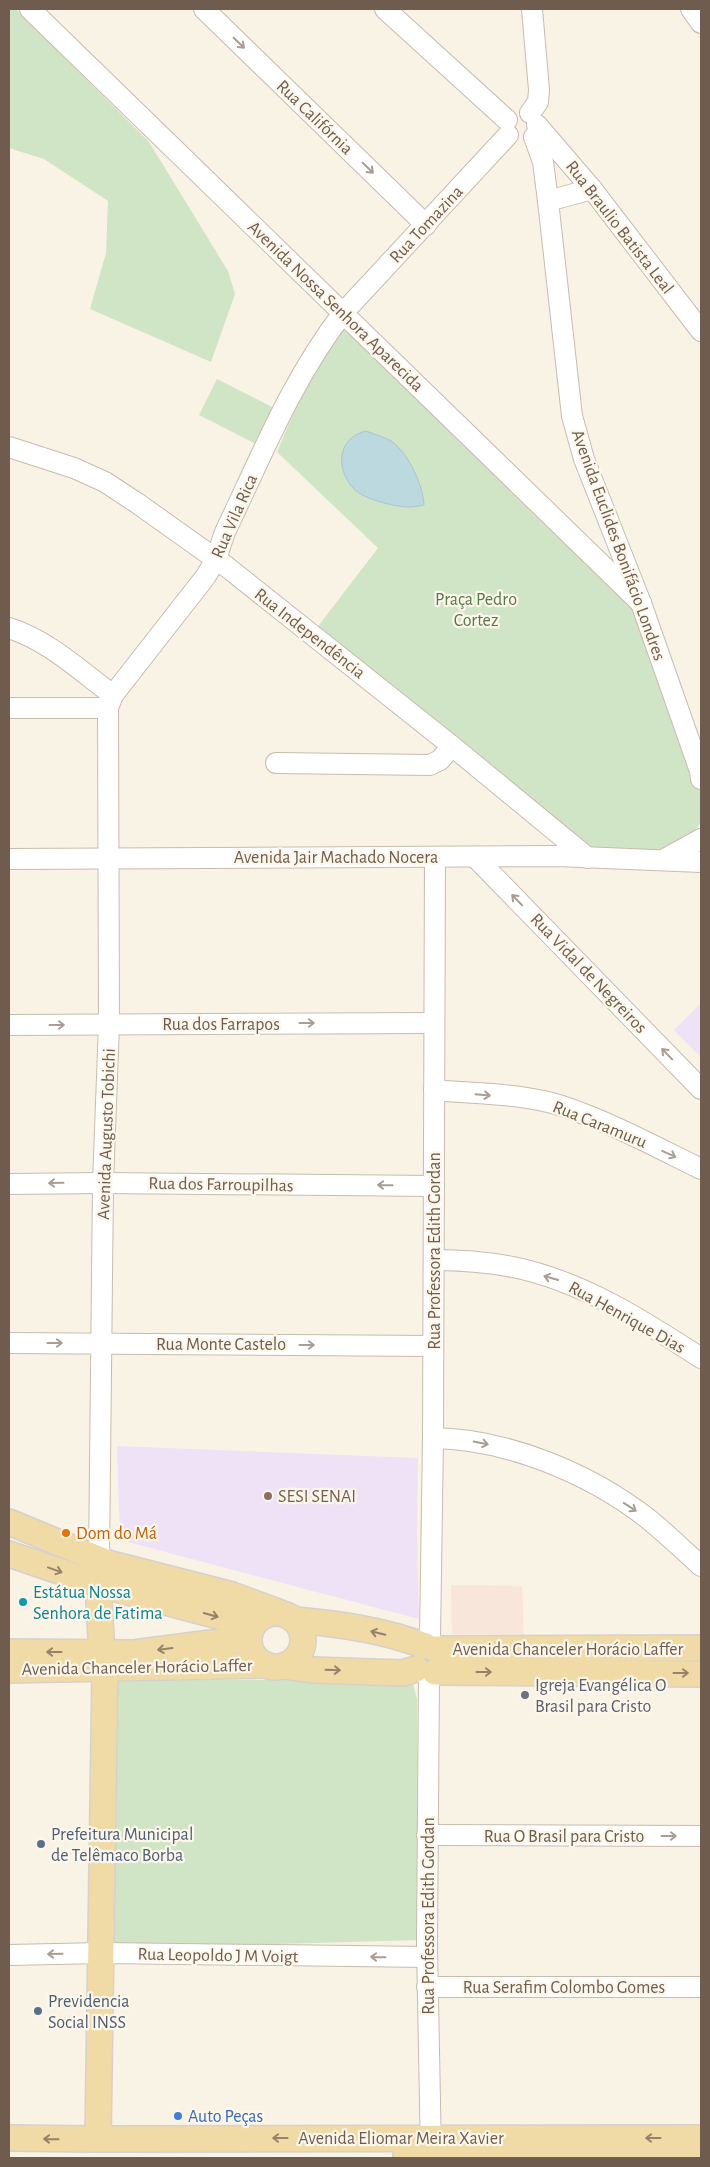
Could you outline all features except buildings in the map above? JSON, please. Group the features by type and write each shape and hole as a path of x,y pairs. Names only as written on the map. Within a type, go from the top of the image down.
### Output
{"main road":[{"path":"9,1522 76,1548 98,1560 229,1594 287,1616 303,1634 303,1645 297,1658 275,1666 253,1654 250,1632 263,1616 287,1616 409,1640 428,1659"},
{"path":"9,1554 250,1632"},
{"path":"97,2150 102,1953 105,1658 101,1637 102,1585"},
{"name":"Avenida Chanceler Horácio Laffer","path":"9,1670 105,1658 250,1632"},
{"name":"Avenida Chanceler Horácio Laffer","path":"9,1652 275,1666 312,1670 403,1673 428,1659 701,1648"},
{"name":"Avenida Chanceler Horácio Laffer","path":"428,1659 701,1674"},
{"name":"Avenida Eliomar Meira Xavier","path":"9,2138 97,2150 431,2151 701,2158"},
{"name":"Avenida Eliomar Meira Xavier","path":"431,2151 701,2138"},
{"name":"Avenida Eliomar Meira Xavier","path":"9,2156 82,2156 97,2150"}],"street":[{"name":"Avenida Nossa Senhora Aparecida","path":"30,9 641,604"},
{"name":"Rua Califórnia","path":"204,9 426,225"},
{"path":"385,9 507,127 513,140 520,143 528,141 534,125 538,102 539,90 532,9"},
{"path":"691,9 701,23"},
{"path":"507,127 517,111 524,111 534,125"},
{"name":"Rua Braulio Batista Leal","path":"534,125 592,189 701,331"},
{"name":"Avenida Euclides Bonifácio Londres","path":"534,125 543,162 572,416 584,459 641,604 701,774"},
{"name":"Rua Tomazina","path":"343,313 426,225 507,127"},
{"path":"548,201 592,189"},
{"name":"Rua Vila Rica","path":"110,702 187,602 216,559 225,532 299,378 323,339 343,313"},
{"name":"Rua Independência","path":"9,447 74,468 105,482 216,559 452,746 588,858"},
{"path":"9,628 39,640 68,660 110,702"},
{"path":"9,708 110,702"},
{"name":"Avenida Augusto Tobichi","path":"98,1560 103,1183 110,1024 110,702"},
{"path":"276,763 430,765 440,760 452,746"},
{"path":"663,860 701,839"},
{"name":"Avenida Jair Machado Nocera","path":"9,859 476,858 557,856 701,862"},
{"name":"Rua Professora Edith Gordan","path":"431,2151 427,1957 428,1659 430,1638 434,1346 434,857"},
{"name":"Rua Vidal de Negreiros","path":"476,858 701,1089"},
{"name":"Rua dos Farrapos","path":"9,1025 434,1023"},
{"name":"Rua Caramuru","path":"434,1090 535,1099 562,1106 601,1122 701,1169"},
{"name":"Rua dos Farroupilhas","path":"9,1184 434,1186"},
{"name":"Rua Henrique Dias","path":"434,1260 469,1261 515,1268 562,1282 613,1305 701,1358"},
{"name":"Rua Monte Castelo","path":"9,1343 434,1346"},
{"path":"433,1438 456,1438 500,1447 547,1461 604,1490 646,1518 701,1566"},
{"name":"Rua O Brasil para Cristo","path":"428,1835 701,1836"},
{"name":"Rua Leopoldo J M Voigt","path":"9,1955 102,1953 427,1957"},
{"name":"Rua Serafim Colombo Gomes","path":"427,1987 701,1987"}],"shaded area":[{"path":"701,1003 701,1057 674,1030"},
{"name":"SESI SENAI","path":"117,1446 418,1458 419,1619 120,1540"},
{"path":"451,1585 522,1586 524,1635 452,1634"}],"green space":[{"path":"9,9 16,9 149,142 228,271 235,294 211,362 90,309 106,253 108,201 44,159 9,148"},
{"name":"Praça Pedro Cortez","path":"347,325 628,596 678,717 701,792 701,822 690,838 662,852 595,850 584,844 316,629 378,548 277,452 309,376"},
{"path":"217,379 276,409 258,445 199,415"},
{"path":"112,1680 412,1680 417,1699 418,1940 114,1949"}],"water":[{"path":"366,431 391,441 403,453 418,479 424,505 415,507 396,506 372,499 358,493 354,489 344,472 342,455 344,447 349,440"}],"place":[{"name":"SESI SENAI","path":"268,1496"},
{"name":"Dom do Má","path":"66,1533"},
{"name":"Estátua Nossa Senhora de Fatima","path":"23,1602"},
{"name":"Igreja Evangélica O Brasil para Cristo","path":"525,1695"},
{"name":"Prefeitura Municipal de Telêmaco Borba","path":"41,1844"},
{"name":"Previdencia Social INSS","path":"38,2011"},
{"name":"Auto Peças","path":"178,2116"}]}
